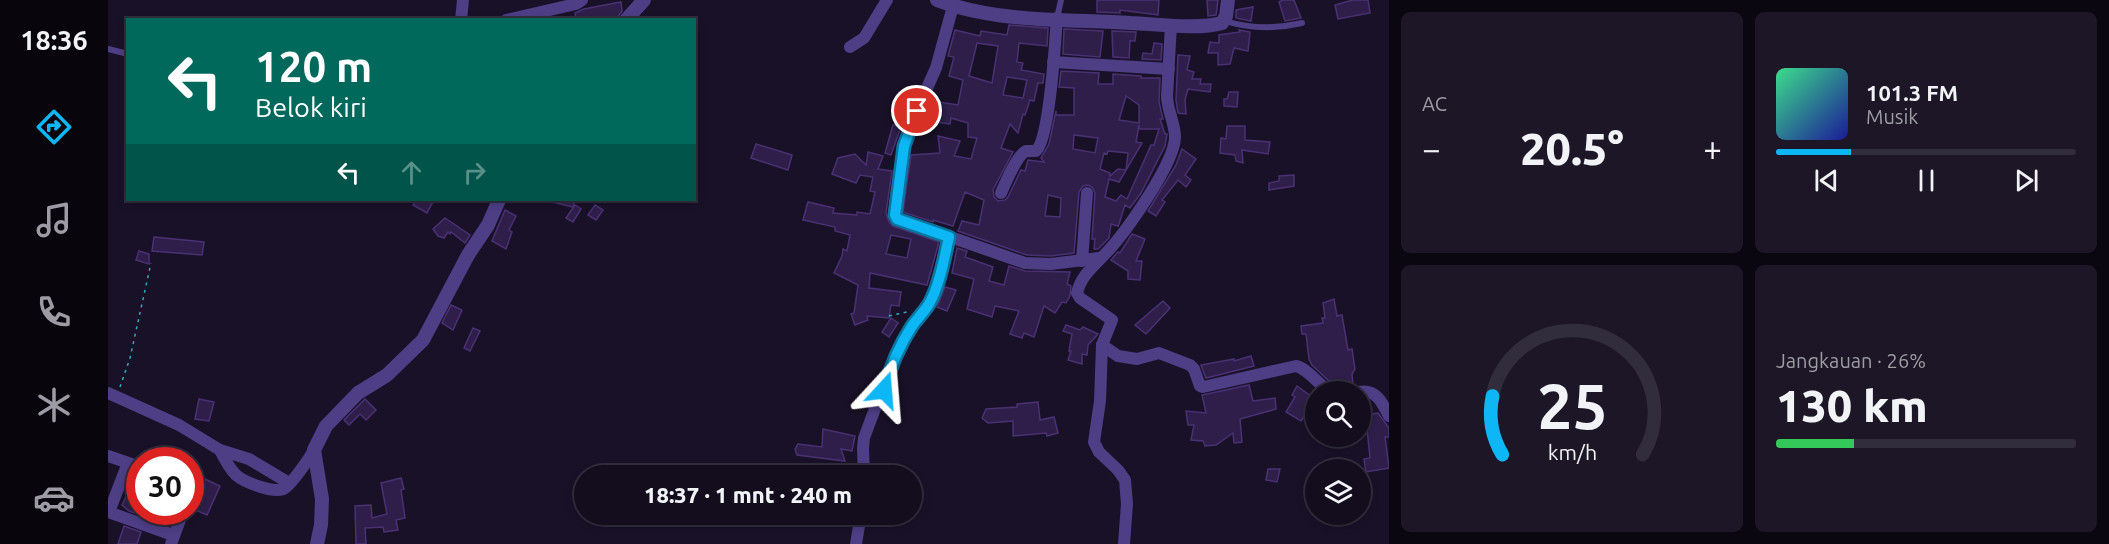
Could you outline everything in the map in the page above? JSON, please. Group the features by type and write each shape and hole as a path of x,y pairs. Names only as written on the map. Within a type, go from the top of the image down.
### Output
{"street":[{"path":"460,18 463,0"},
{"path":"515,18 576,4 582,0"},
{"path":"628,18 644,0"},
{"path":"850,47 864,38 887,0"},
{"path":"937,0 953,6 1001,16 1171,25 1211,25 1225,21 1228,0"},
{"path":"953,6 936,68 909,126 894,214 897,219 1024,263 1041,265 1099,258"},
{"path":"1001,193 1010,172 1021,155 1026,151 1036,151 1039,147 1050,93 1057,18"},
{"path":"1124,544 1127,504 1125,480 1118,470 1098,452 1094,442 1100,401 1102,345 1112,319 1080,298 1077,293 1078,286 1099,258 1106,253 1160,179 1173,149 1175,136 1167,106 1171,25"},
{"path":"1053,62 1169,69"},
{"path":"1082,261 1087,193"},
{"path":"220,450 236,475 255,485 275,491 285,488 307,462 326,426 339,412 358,393 387,375 423,340 468,255 488,225 499,201"},
{"path":"864,465 864,438 891,366 913,325 924,312 933,295 949,237"},
{"path":"1102,345 1118,356 1137,358 1159,353 1190,365 1194,369 1200,386 1203,387 1296,366 1304,368 1315,381"},
{"path":"1371,392 1383,403 1389,416"},
{"path":"112,394 179,425 220,450 249,459 289,483"},
{"path":"314,450 322,499 321,525 317,544"},
{"path":"108,456 126,462"},
{"path":"126,480 109,512 172,540 178,525"},
{"path":"856,544 859,525"}],"lane":[{"path":"1057,18 1061,0"},
{"path":"1225,21 1260,28 1302,23"},
{"path":"108,49 126,54"}],"path":[{"path":"112,394 130,358 151,263"},
{"path":"889,316 909,311 924,312"}],"building":[{"path":"1097,0 1159,0 1158,15 1120,10 1120,13 1097,12"},
{"path":"1207,0 1218,0 1216,15 1208,16"},
{"path":"1294,0 1301,18 1285,21 1279,2"},
{"path":"1353,0 1368,0 1370,13 1338,19 1335,5"},
{"path":"621,2 622,11 617,18 576,18 575,13"},
{"path":"1253,7 1251,21 1236,18 1236,10"},
{"path":"1009,25 1048,28 1047,46 1019,43 1017,62 1023,63 1021,70 1044,74 1043,83 1038,83 1034,101 1030,100 1025,115 1023,114 1018,133 1010,124 1001,148 1013,152 993,190 994,197 998,201 1008,197 1021,170 1025,171 1028,160 1044,162 1041,158 1049,144 1056,111 1056,115 1074,115 1074,88 1059,87 1061,71 1099,73 1098,84 1113,84 1113,74 1160,78 1159,102 1163,119 1160,119 1165,134 1167,134 1165,146 1141,193 1130,208 1125,205 1118,226 1111,224 1109,238 1098,249 1094,249 1095,239 1092,239 1095,193 1088,185 1083,186 1079,192 1074,253 1051,256 1027,255 958,231 962,221 979,225 984,200 965,192 953,226 903,212 911,155 940,153 938,136 960,141 954,156 971,159 977,138 968,137 968,123 951,118 950,124 936,122 933,107 938,108 939,102 958,105 963,80 949,76 954,57 948,56 955,30 980,36 981,31 1007,35","holes":["977,43 998,46 992,83 969,76","1007,77 1027,80 1023,98 1003,95","1126,96 1139,105 1139,123 1119,120","1139,125 1139,129 1159,129 1154,145 1151,145 1127,199 1121,195 1116,201 1105,197 1109,179 1119,182 1142,143 1136,142","1074,135 1098,138 1095,153 1073,149","1108,151 1128,153 1126,170 1118,169 1110,176 1110,173 1100,169 1104,153 1107,154","1048,195 1061,198 1060,217 1045,216"]},
{"path":"1064,29 1103,31 1100,57 1063,54"},
{"path":"1239,30 1250,32 1248,51 1234,48 1230,64 1218,65 1218,53 1208,53 1210,42 1219,43 1219,35 1240,32"},
{"path":"1112,31 1136,32 1135,41 1130,41 1129,58 1113,57"},
{"path":"1154,43 1162,44 1161,60 1142,59 1143,53 1152,54"},
{"path":"1178,55 1190,56 1187,70 1194,72 1192,79 1201,79 1200,84 1211,84 1210,92 1188,89 1185,100 1186,114 1178,113 1176,100"},
{"path":"908,88 917,90 905,117 901,116"},
{"path":"1229,92 1238,92 1237,107 1224,106 1224,99 1227,99"},
{"path":"893,125 901,127 891,155 885,153"},
{"path":"1227,126 1245,126 1245,140 1270,142 1268,154 1242,150 1243,163 1236,161 1235,155 1220,153 1221,138 1226,139"},
{"path":"756,144 792,155 788,170 751,158"},
{"path":"1182,149 1196,159 1185,175 1191,180 1186,187 1178,180 1162,200 1165,202 1156,216 1148,211 1176,165"},
{"path":"868,152 883,156 878,169 892,171 886,213 889,222 893,226 939,242 927,285 870,273 869,288 901,292 899,306 891,305 889,318 867,316 868,320 855,325 851,314 854,313 858,285 834,273 843,249 847,251 850,235 835,231 835,227 803,220 808,202 834,208 833,213 870,214 875,192 870,191 873,177 860,175 856,183 832,174 838,158 855,154 866,165","holes":["891,235 911,239 907,258 886,254"]},
{"path":"1294,175 1294,186 1269,190 1269,183 1279,181 1279,176"},
{"path":"416,201 433,201 427,213 413,205"},
{"path":"552,201 575,201 573,207"},
{"path":"575,205 581,209 573,222 566,218"},
{"path":"595,205 603,210 596,220 588,215"},
{"path":"505,210 516,216 509,230 512,232 506,249 492,241"},
{"path":"445,218 470,235 465,243 451,232 450,234 448,232 444,238 438,236 433,229"},
{"path":"1132,234 1145,239 1136,261 1142,261 1140,280 1128,279 1128,271 1111,260 1118,252 1120,253"},
{"path":"154,237 204,242 202,255 152,251"},
{"path":"957,248 967,251 965,257 993,267 989,281 1004,285 1009,266 1025,271 1070,272 1067,284 1071,286 1070,296 1066,303 1062,302 1055,313 1044,306 1034,337 1024,333 1022,338 1010,334 1019,311 995,306 992,317 967,309 974,279 952,273"},
{"path":"139,251 149,254 149,264 136,260"},
{"path":"945,287 956,290 947,311 937,307"},
{"path":"1334,299 1337,316 1342,315 1348,350 1352,349 1355,369 1352,374 1353,381 1329,381 1312,365 1309,359 1306,334 1302,334 1301,326 1323,323 1322,318 1325,318 1323,303"},
{"path":"1163,301 1170,308 1146,334 1135,325"},
{"path":"451,305 462,310 453,330 442,323"},
{"path":"891,318 898,323 889,337 882,332"},
{"path":"1066,325 1080,330 1083,327 1098,334 1088,345 1087,355 1082,354 1082,364 1068,360 1072,334 1063,331"},
{"path":"473,328 480,331 470,351 464,348"},
{"path":"1251,356 1254,366 1206,378 1201,365 1234,359 1234,361"},
{"path":"1249,385 1253,401 1275,398 1276,409 1240,419 1242,442 1234,443 1233,433 1216,445 1205,446 1203,441 1191,440 1194,425 1188,425 1186,411 1206,413 1202,395"},
{"path":"1297,386 1305,392 1305,415 1301,421 1286,412 1295,397 1292,395"},
{"path":"199,399 214,402 209,421 195,419"},
{"path":"365,399 376,410 366,420 360,414 349,425 344,420"},
{"path":"1038,402 1040,420 1054,417 1058,433 1047,436 1046,433 1013,436 1013,421 988,423 982,418 986,409 1017,407 1017,404"},
{"path":"1378,413 1389,428 1389,437 1385,437 1389,468 1371,471 1371,459 1364,459 1370,458 1371,414"},
{"path":"823,429 855,436 852,451 841,449 845,461 797,455 795,449 798,444 822,447"},
{"path":"1268,469 1280,469 1277,482 1266,480"},
{"path":"401,478 404,489 401,490 405,518 396,520 398,530 384,532 383,527 365,528 366,544 356,544 355,506 371,505 372,518 387,514 381,483"},
{"path":"205,479 220,486 207,515 204,514"},
{"path":"126,497 126,508 122,505"},
{"path":"124,526 141,532 137,544 118,544"}],"route":[{"path":"884,390 891,366 903,342 933,295 949,237 897,219 895,215 904,146 909,126 917,111"}]}
